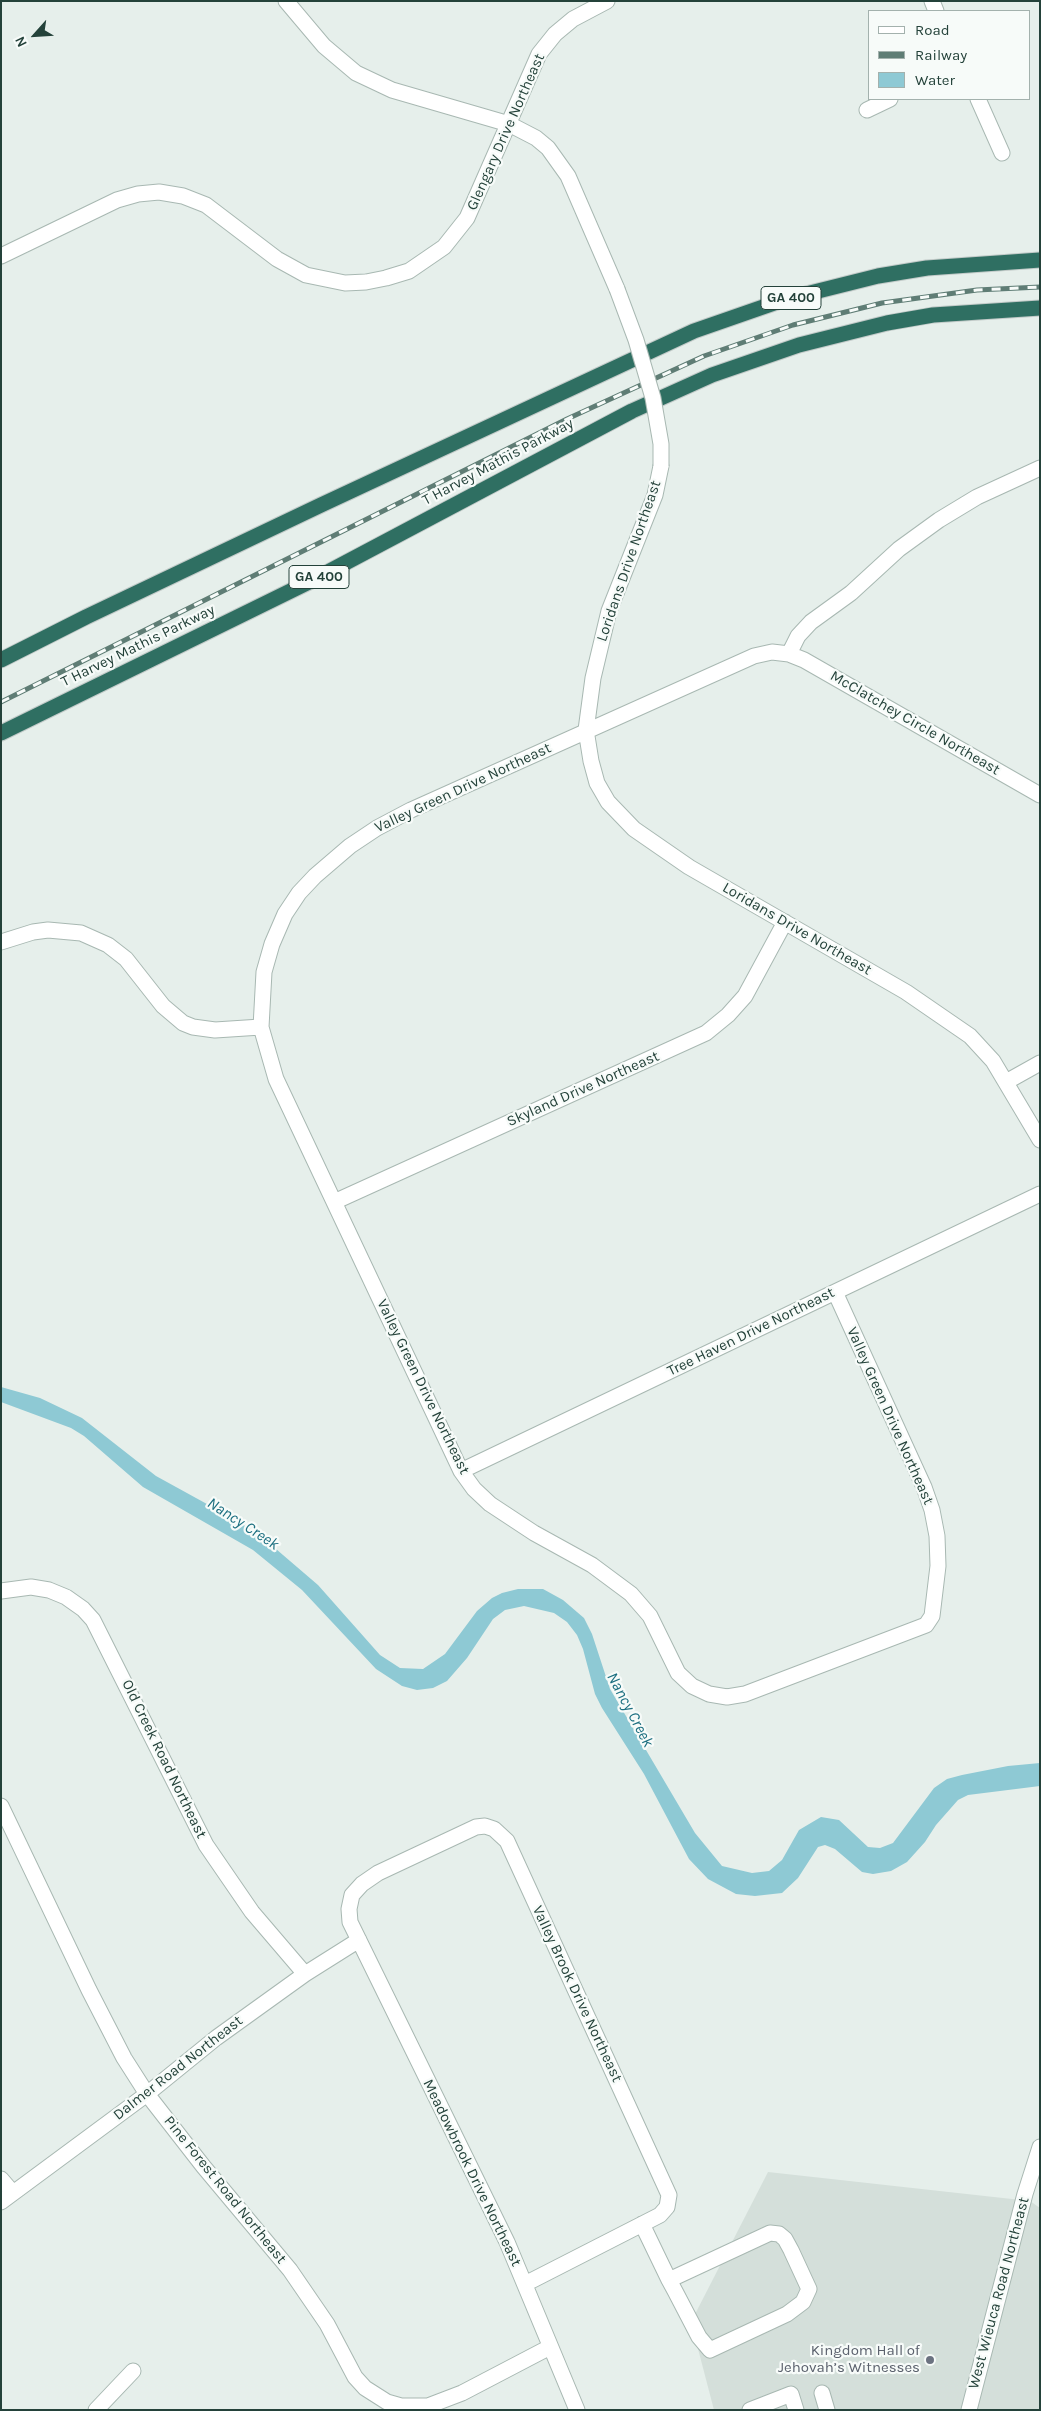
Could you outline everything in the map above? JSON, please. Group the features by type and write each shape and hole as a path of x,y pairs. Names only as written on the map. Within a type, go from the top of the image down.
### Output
{"highway":[{"name":"GA 400","path":"1,660 284,522 694,331 786,299 878,276 955,265 1040,260"},
{"name":"T Harvey Mathis Parkway","path":"1,733 313,580 632,411 712,375 799,345 887,323 942,314 1040,308"}],"street":[{"name":"Loridans Drive Northeast","path":"286,1 324,46 356,73 392,90 509,124 536,138 548,148 559,162 575,191 617,289 636,340 653,398 660,444 661,466 654,495 626,564 601,640 586,730 597,783 608,802 623,820 690,867 906,992 970,1036 993,1061 1040,1140"},
{"name":"Glengary Drive Northeast","path":"1,256 117,200 138,194 158,192 183,196 206,205 277,260 306,274 345,283 366,282 409,271 427,260 458,232 475,205 539,54 555,34 573,19 607,1"},
{"path":"867,110 888,100"},
{"path":"978,100 1002,153"},
{"path":"790,654 798,636 811,622 851,593 899,549 977,497 1040,468"},
{"name":"McClatchey Circle Northeast","path":"586,730 754,656 772,652 790,654 804,660 1040,795"},
{"name":"Valley Green Drive Northeast","path":"586,730 403,814 357,842 315,876 299,893 285,914 272,944 264,972 261,1027 276,1079 462,1471 474,1489 490,1504 534,1533 592,1565 631,1594 650,1616 678,1672 692,1686 708,1694 727,1697 745,1694 926,1625 932,1616 938,1566 937,1536 932,1510 924,1487 835,1292"},
{"name":"Skyland Drive Northeast","path":"334,1202 706,1032 728,1015 745,996 784,922"},
{"path":"1,942 33,932 48,930 81,933 108,945 126,959 163,1006 183,1022 193,1027 215,1030 261,1027"},
{"path":"1006,1082 1040,1064"},
{"name":"Tree Haven Drive Northeast","path":"462,1471 1040,1194"},
{"name":"Old Creek Road Northeast","path":"1,1591 31,1587 49,1590 66,1597 83,1609 93,1620 206,1845 252,1912 305,1974"},
{"name":"Pine Forest Road Northeast","path":"1,1806 89,1990 124,2058 147,2094 203,2166 290,2270 327,2324 355,2377 376,2397 401,2406 428,2406 462,2393 550,2347"},
{"name":"Valley Brook Drive Northeast","path":"359,1940 350,1922 349,1909 352,1895 362,1884 378,1873 476,1827 494,1829 502,1834 667,2189 669,2201 667,2207 660,2215 525,2284"},
{"name":"Dalmer Road Northeast","path":"7,2198 147,2094 192,2056 305,1974 359,1940"},
{"name":"Meadowbrook Drive Northeast","path":"359,1940 525,2284 577,2410"},
{"name":"West Wieuca Road Northeast","path":"969,2410 1025,2194 1040,2147"},
{"path":"1,2179 7,2198"},
{"path":"642,2224 670,2280 699,2337 710,2350 787,2314 804,2302 809,2290 788,2245 779,2234 770,2233 670,2280"},
{"path":"96,2410 133,2371"},
{"path":"822,2393 827,2410"},
{"path":"750,2410 791,2394 796,2410"}],"shaded area":[{"path":"768,2172 1030,2201 1040,2208 1040,2410 714,2410 691,2322"}],"water":[{"path":"1,1387 40,1398 82,1418 156,1476 236,1520 262,1537 318,1585 380,1655 400,1668 423,1669 445,1654 477,1611 492,1598 502,1593 518,1589 543,1589 563,1600 584,1618 592,1634 610,1689 695,1833 722,1866 752,1873 769,1871 782,1860 799,1830 821,1817 839,1820 868,1847 880,1848 893,1843 934,1788 947,1779 962,1775 1008,1766 1040,1763 1040,1786 968,1795 958,1800 907,1862 891,1871 873,1874 862,1872 835,1849 825,1845 818,1847 798,1878 782,1893 755,1896 736,1894 708,1879 689,1859 644,1774 595,1694 583,1649 577,1635 567,1622 554,1613 524,1606 505,1610 493,1619 467,1658 447,1681 433,1688 417,1690 402,1686 376,1669 302,1590 253,1550 143,1487 84,1436 71,1428 1,1402"}],"railway":[{"path":"1,702 567,419 704,356 793,325 882,303 977,290 1040,287"}],"place":[{"name":"Kingdom Hall of Jehovah’s Witnesses","path":"930,2360"}],"water label":[{"name":"Nancy Creek","path":"243,1524"},
{"name":"Nancy Creek","path":"630,1710"}]}
